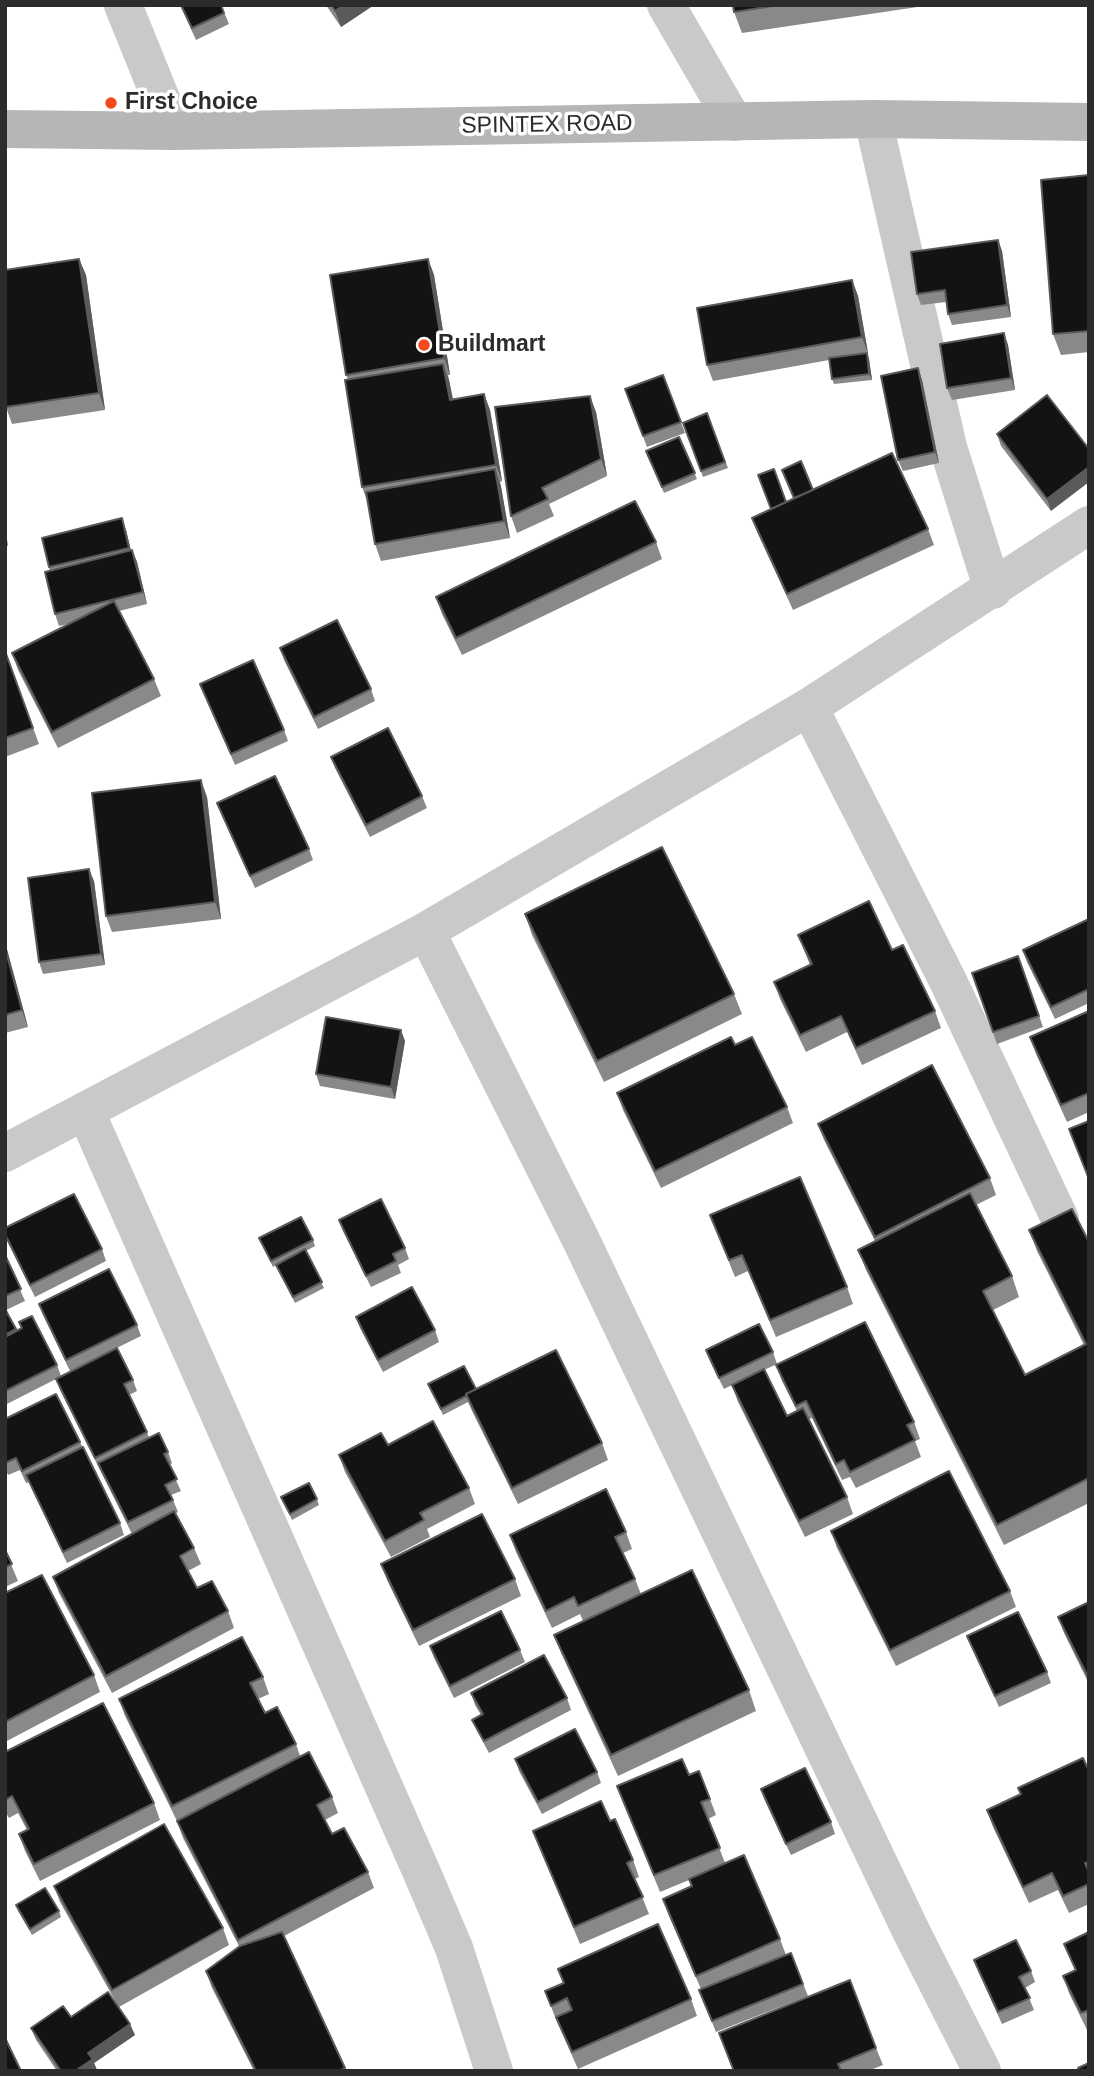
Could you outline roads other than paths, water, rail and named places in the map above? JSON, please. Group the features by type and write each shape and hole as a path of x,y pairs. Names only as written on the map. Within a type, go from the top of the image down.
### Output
{"main road":[{"name":"SPINTEX ROAD","path":"5,129 174,131 873,119 1089,122"}],"street":[{"path":"123,5 174,131"},
{"path":"666,5 734,122"},
{"path":"873,119 948,447 993,590"},
{"path":"5,1153 426,931 809,707 993,590 1089,525"},
{"path":"809,707 948,981 1060,1219"},
{"path":"426,931 581,1240 906,1921 982,2071"},
{"path":"86,1112 433,1898 454,1948 494,2071"}],"place":[{"name":"First Choice","path":"111,103"},
{"name":"Buildmart","path":"424,345"}]}
